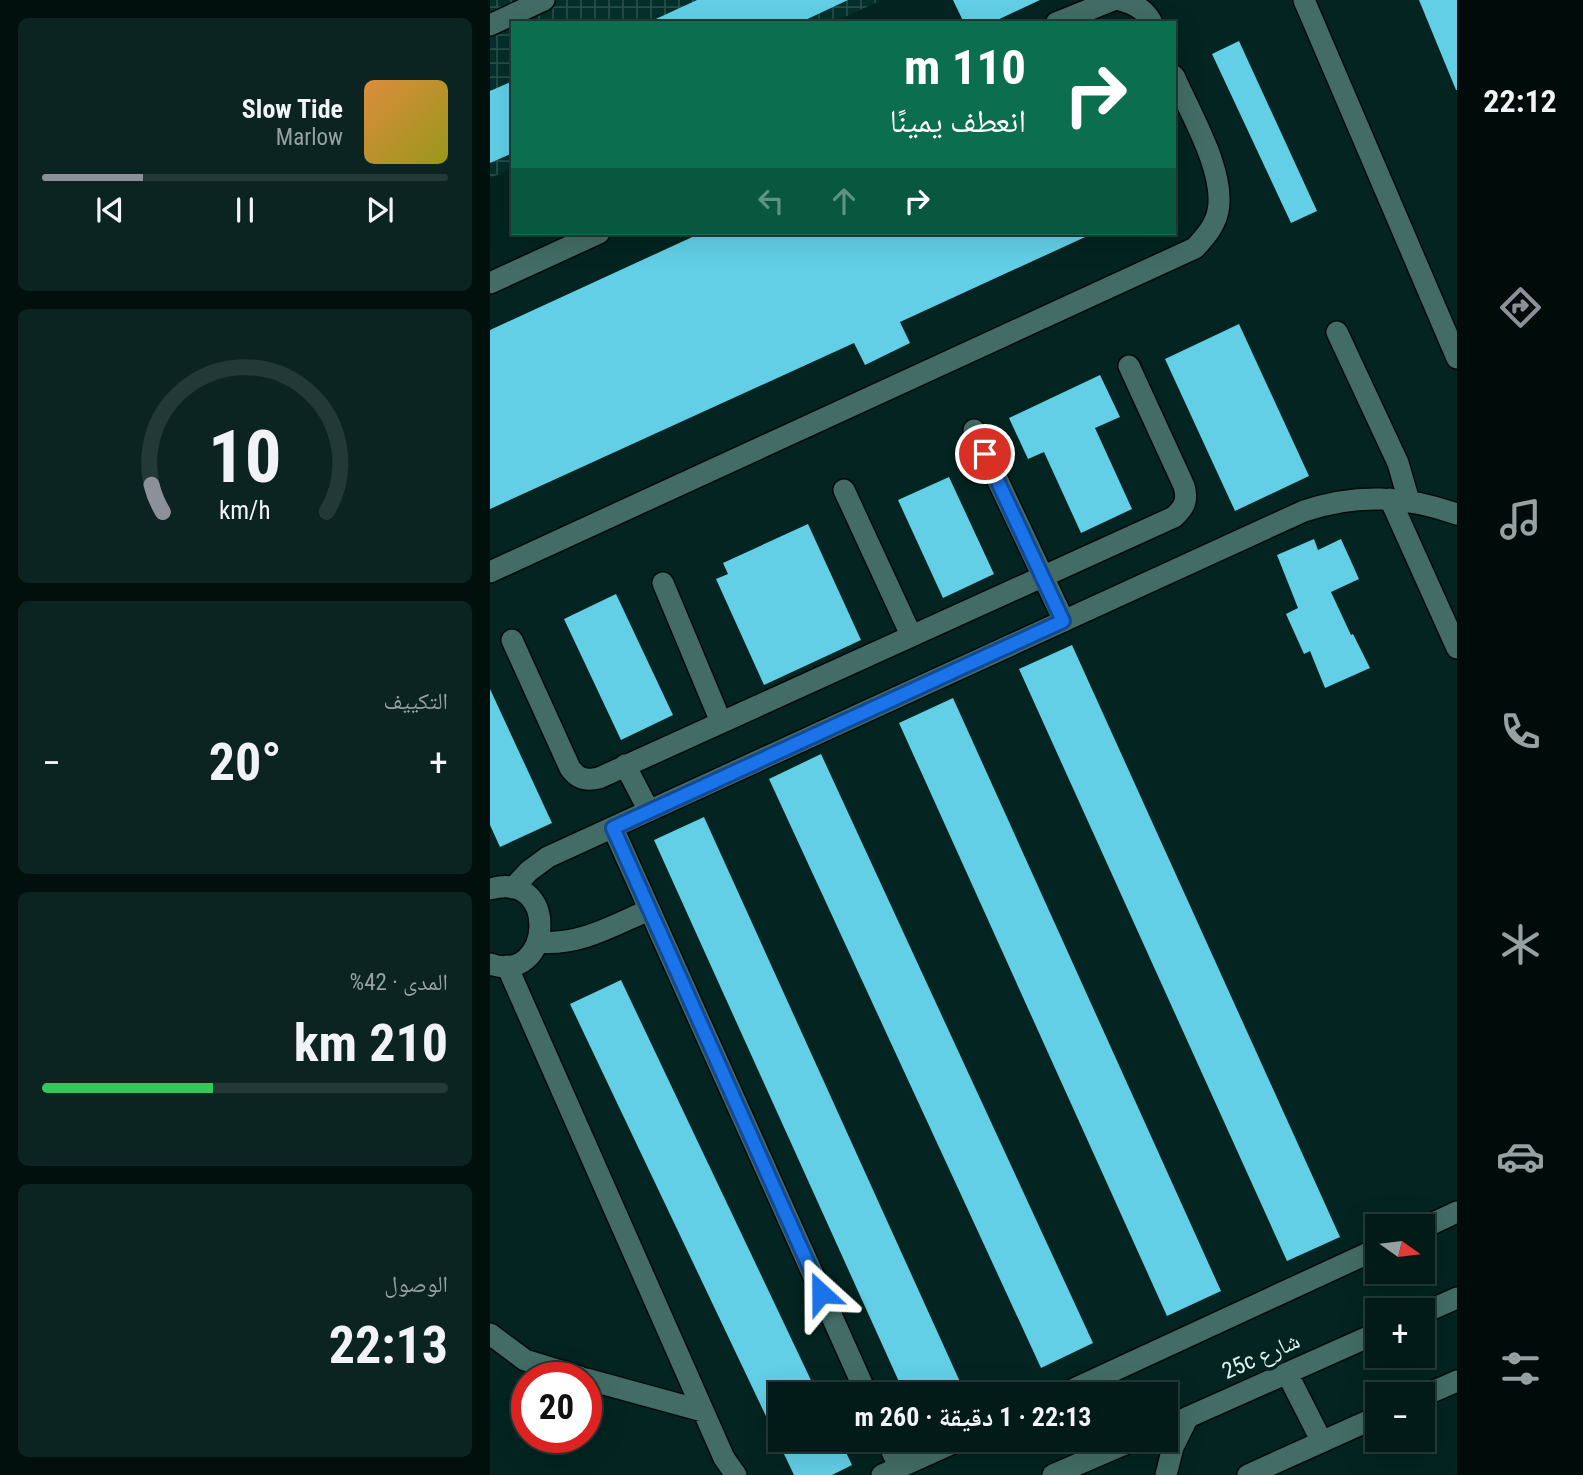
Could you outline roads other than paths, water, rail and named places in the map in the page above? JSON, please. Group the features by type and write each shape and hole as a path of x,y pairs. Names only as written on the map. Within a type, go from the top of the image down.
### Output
{"street":[{"path":"490,25 544,0"},
{"path":"1060,21 1100,3 1114,0"},
{"path":"1120,0 1135,4 1151,21"},
{"path":"1304,0 1457,358"},
{"path":"490,572 1195,248 1210,232 1218,212 1220,190 1214,169 1176,81"},
{"path":"490,283 595,235"},
{"path":"1337,332 1398,463 1399,500 1457,648"},
{"path":"512,640 577,777 588,781 625,765 1174,517 1183,509 1187,498 1184,486 1129,366"},
{"path":"974,430 1063,621"},
{"path":"844,489 911,635"},
{"path":"513,888 529,871 548,858 1304,510 1335,500 1367,497 1399,500 1457,514"},
{"path":"663,583 721,722"},
{"path":"625,765 649,811"},
{"path":"613,828 861,1382"},
{"path":"490,889 513,888 527,895 537,907 541,922 538,942 533,951 522,961 496,967 724,1458 736,1475"},
{"path":"538,942 569,943 583,939 649,910"},
{"path":"1435,1222 1457,1212"},
{"path":"1089,1382 1365,1255"},
{"path":"1435,1308 1457,1298"},
{"path":"490,1334 531,1362"},
{"name":"25c شارع","path":"1178,1422 1365,1338"},
{"path":"1287,1373 1322,1442"},
{"path":"1435,1391 1457,1381"},
{"path":"602,1383 703,1410"},
{"path":"1166,1475 1173,1447 1188,1417"},
{"path":"1248,1475 1365,1422"},
{"path":"888,1452 890,1471 933,1452"},
{"path":"1053,1475 1097,1467 1118,1452"}]}
